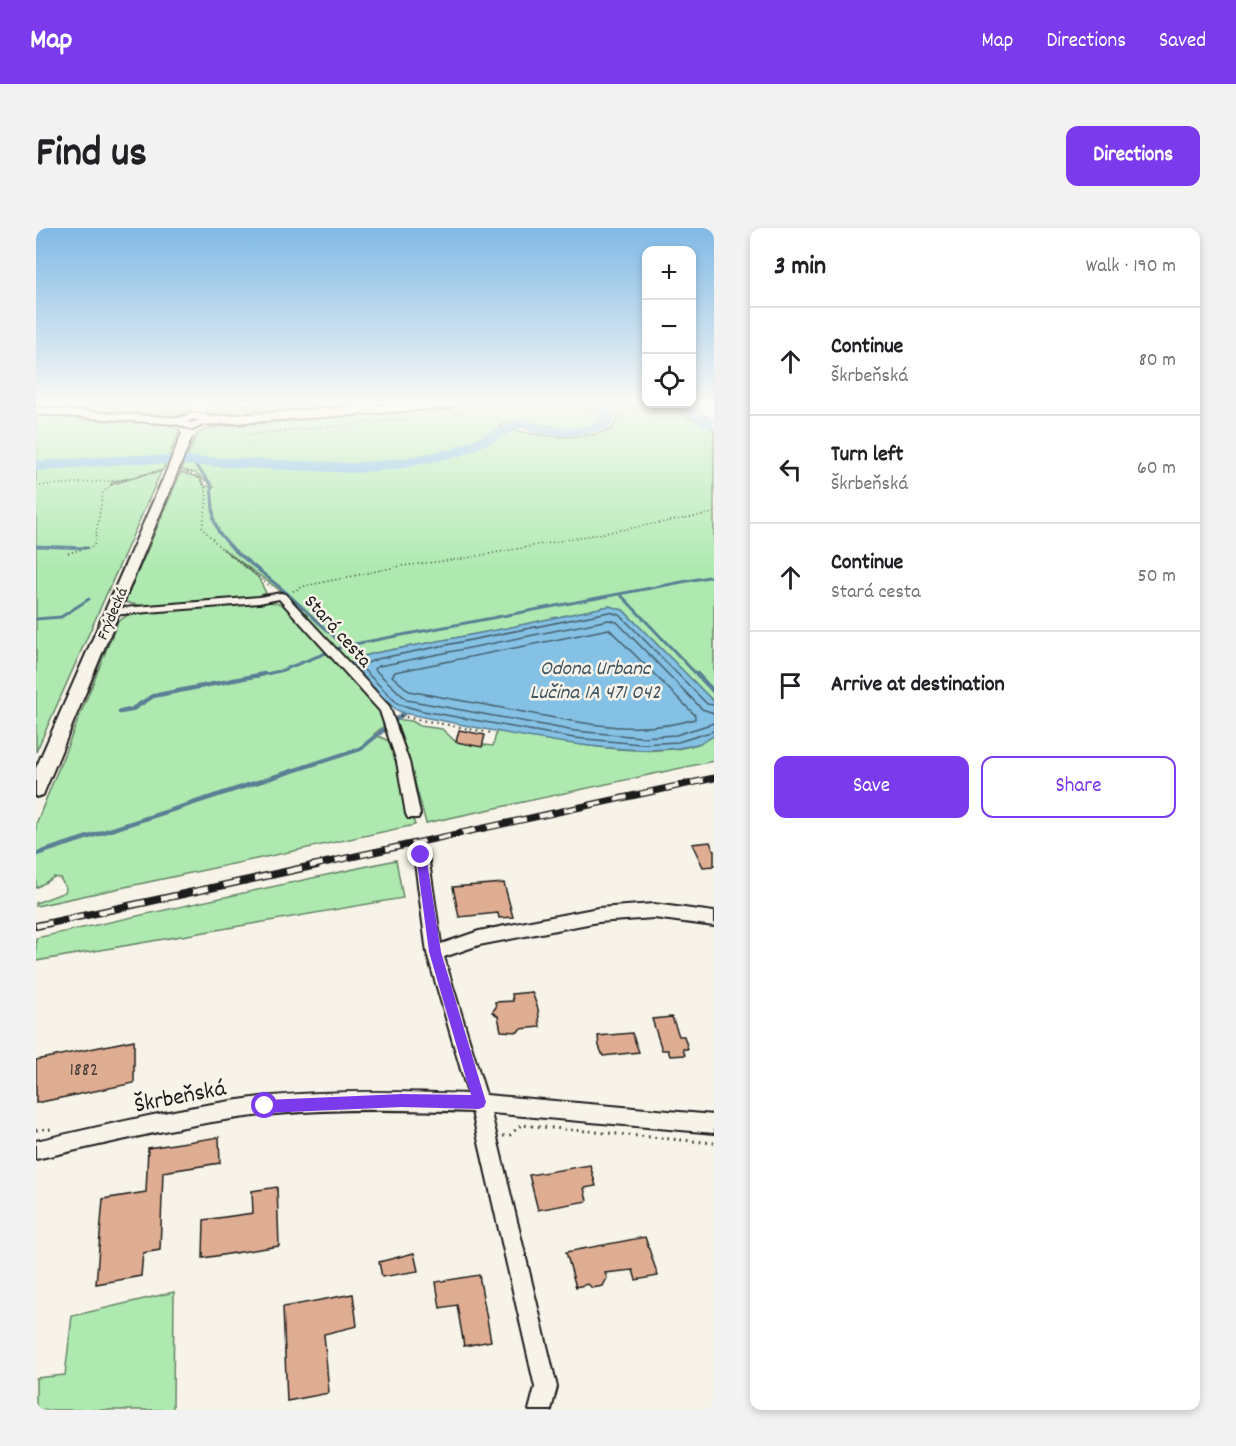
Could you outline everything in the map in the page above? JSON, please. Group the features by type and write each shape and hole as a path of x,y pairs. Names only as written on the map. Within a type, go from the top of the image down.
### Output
{"main road":[{"name":"Frýdecká","path":"36,790 178,459"}],"street":[{"name":"Stará cesta","path":"111,612 259,600 281,596 385,709 403,762 414,814"},
{"path":"421,855 435,952 479,1102 546,1387 540,1410"},
{"path":"435,952 479,938 598,915 654,911 714,919"},
{"name":"Škrbeňská","path":"36,1150 196,1116 265,1106 369,1101 479,1102 714,1124"}],"path":[{"path":"68,553 94,546 103,494 107,487 122,480 158,471"},
{"path":"182,471 202,478 207,486 202,528 220,547 281,596 305,586 400,566 461,559 714,513"},
{"path":"36,486 122,480"},
{"path":"386,713 491,733"},
{"path":"487,1137 510,1135 521,1125 714,1143"}],"green space":[{"path":"36,459 168,459 163,470 146,474 161,472 36,752","holes":["146,474 111,485 112,482"]},
{"path":"186,459 714,459 714,702 623,610 609,606 375,653 358,658 350,665 282,592 222,548 258,577 266,593 257,598 190,605 154,606 125,602 181,472 200,478 205,486 214,487 195,473 181,470"},
{"path":"270,602 285,605 383,715 384,726 374,734 391,742 415,825 36,906 36,903 65,892 66,888 60,878 54,877 36,888 36,824 118,621 130,614"},
{"path":"393,719 412,721 420,726 442,729 456,742 493,746 497,730 577,744 641,750 696,745 714,735 714,761 426,823 406,750"},
{"path":"396,860 403,898 36,961 36,938"},
{"path":"174,1292 173,1410 36,1410 36,1378 65,1375 72,1316"}],"water":[{"name":"Odona Urbanc Lučina 1A 471 042","path":"609,606 623,610 714,702 714,735 690,746 655,750 564,743 470,727 403,713 395,709 350,665 358,658 375,653"}],"building":[{"path":"459,730 485,735 482,747 456,742"},
{"path":"710,842 714,851 714,866 703,867 692,844"},
{"path":"504,883 513,917 499,918 498,913 459,917 453,887"},
{"path":"532,992 538,1009 540,1027 520,1029 518,1032 501,1031 498,1016 492,1012 496,1007 495,1002 513,1001 512,994"},
{"path":"672,1017 679,1036 684,1036 688,1049 683,1049 685,1055 670,1056 668,1050 662,1050 652,1019"},
{"path":"632,1033 639,1052 603,1056 598,1036"},
{"path":"134,1040 134,1083 36,1103 36,1060"},
{"path":"219,1137 220,1163 163,1172 160,1250 143,1253 141,1276 96,1284 103,1199 146,1192 148,1148"},
{"path":"590,1165 596,1186 584,1188 587,1201 538,1210 529,1175"},
{"path":"277,1187 279,1246 203,1258 204,1220 253,1213 252,1191"},
{"path":"645,1237 658,1276 636,1280 633,1270 605,1273 607,1278 603,1286 592,1288 588,1284 576,1287 566,1252"},
{"path":"414,1253 418,1271 382,1277 379,1262"},
{"path":"479,1275 491,1341 464,1346 457,1305 440,1308 436,1282"},
{"path":"353,1294 357,1326 324,1334 329,1393 287,1401 283,1307"}],"waterway":[{"path":"36,466 137,459"},
{"path":"143,459 355,468 423,459"},
{"path":"191,460 211,484 214,520 219,533 234,550 288,594 344,646"},
{"path":"36,546 87,548"},
{"path":"344,646 714,576"},
{"path":"620,594 698,676"},
{"path":"36,619 61,617 89,599"},
{"path":"257,676 280,671 344,646"},
{"path":"120,712 131,710 153,696 264,674"},
{"path":"697,674 714,692"},
{"path":"36,854 360,749 403,714"}],"railway":[{"path":"310,866 714,778"},
{"path":"36,926 317,865"}],"route":[{"path":"265,1106 402,1100 479,1102 435,952 421,855"}]}
